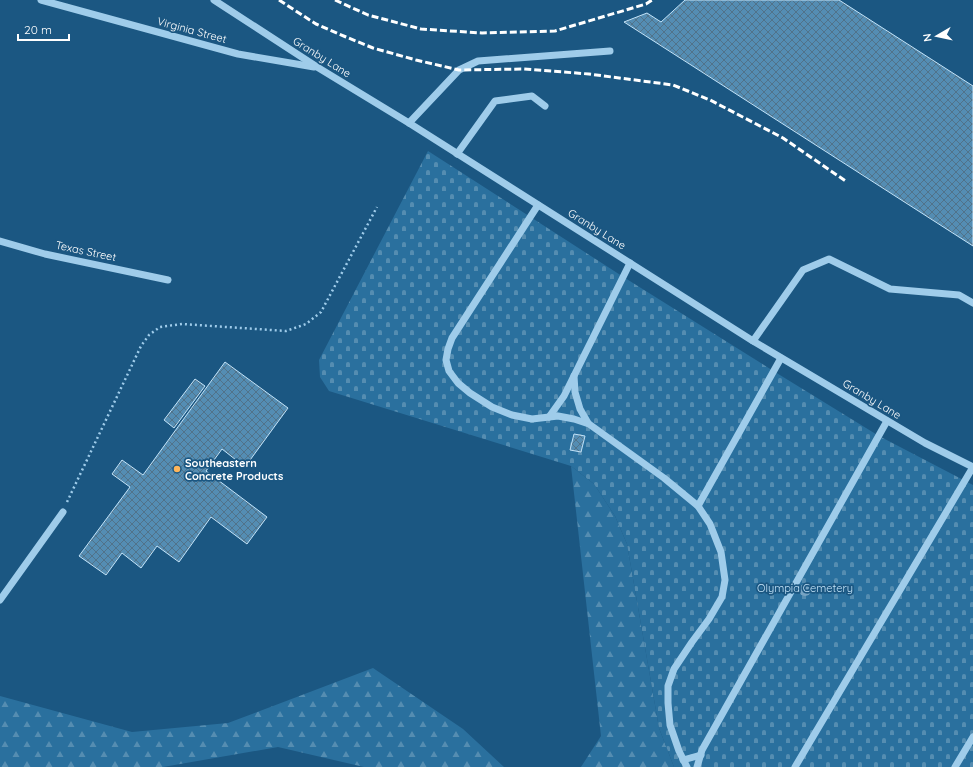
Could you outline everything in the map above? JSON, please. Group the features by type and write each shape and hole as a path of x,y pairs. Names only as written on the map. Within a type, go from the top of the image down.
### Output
{"street":[{"name":"Virginia Street","path":"41,0 238,54 317,67"},
{"name":"Granby Lane","path":"214,0 317,67 409,123 753,341 925,444 973,467"},
{"path":"409,123 459,70 478,61 610,51"},
{"path":"457,154 495,101 532,96 545,106"},
{"path":"538,205 452,338 446,360 449,370 458,383 492,407 512,415 532,419 558,416 588,423 664,478 698,506 710,524 721,552 726,580 722,597 709,619 674,669 668,686 670,725 679,751 687,767"},
{"name":"Texas Street","path":"0,241 45,254 168,280"},
{"path":"753,341 803,270 829,259 890,289 960,295 973,303"},
{"path":"549,417 564,396 630,263"},
{"path":"698,506 781,358"},
{"path":"574,375 575,392 580,409 588,423"},
{"path":"697,767 702,750 887,421"},
{"path":"795,767 973,467"},
{"path":"0,600 63,512"},
{"path":"955,767 973,737"},
{"path":"684,760 701,755"}],"path":[{"path":"63,512 141,346 149,335 160,327 182,324 286,331 306,324 321,312 376,207"}],"green space":[{"name":"Olympia Cemetery","path":"428,151 625,278 879,436 973,485 973,767 674,767 659,728 627,544 615,516 594,484 571,466 329,391 320,377 319,360"},
{"path":"571,466 594,484 615,516 627,544 659,728 674,767 581,767 601,736"},
{"path":"373,668 463,729 504,767 364,767 278,747 163,767 0,767 0,696 132,732 228,723"}],"building":[{"path":"685,0 839,0 973,86 973,246 624,22 647,13 661,22"},
{"name":"Southeastern Concrete Products","path":"225,362 288,408 245,467 222,449 206,471 267,517 247,544 211,517 179,562 157,546 141,568 122,553 106,575 79,556 130,487 112,474 122,460 143,475"},
{"path":"195,379 205,386 174,428 164,420"},
{"path":"574,434 585,436 581,452 570,450"}],"railway":[{"path":"279,0 316,24 373,48 459,70 524,69 589,74 673,85 710,100 783,138 847,182"},
{"path":"335,0 368,15 421,29 482,33 555,31 646,4 652,0"}],"place":[{"name":"Southeastern Concrete Products","path":"177,469"}]}
